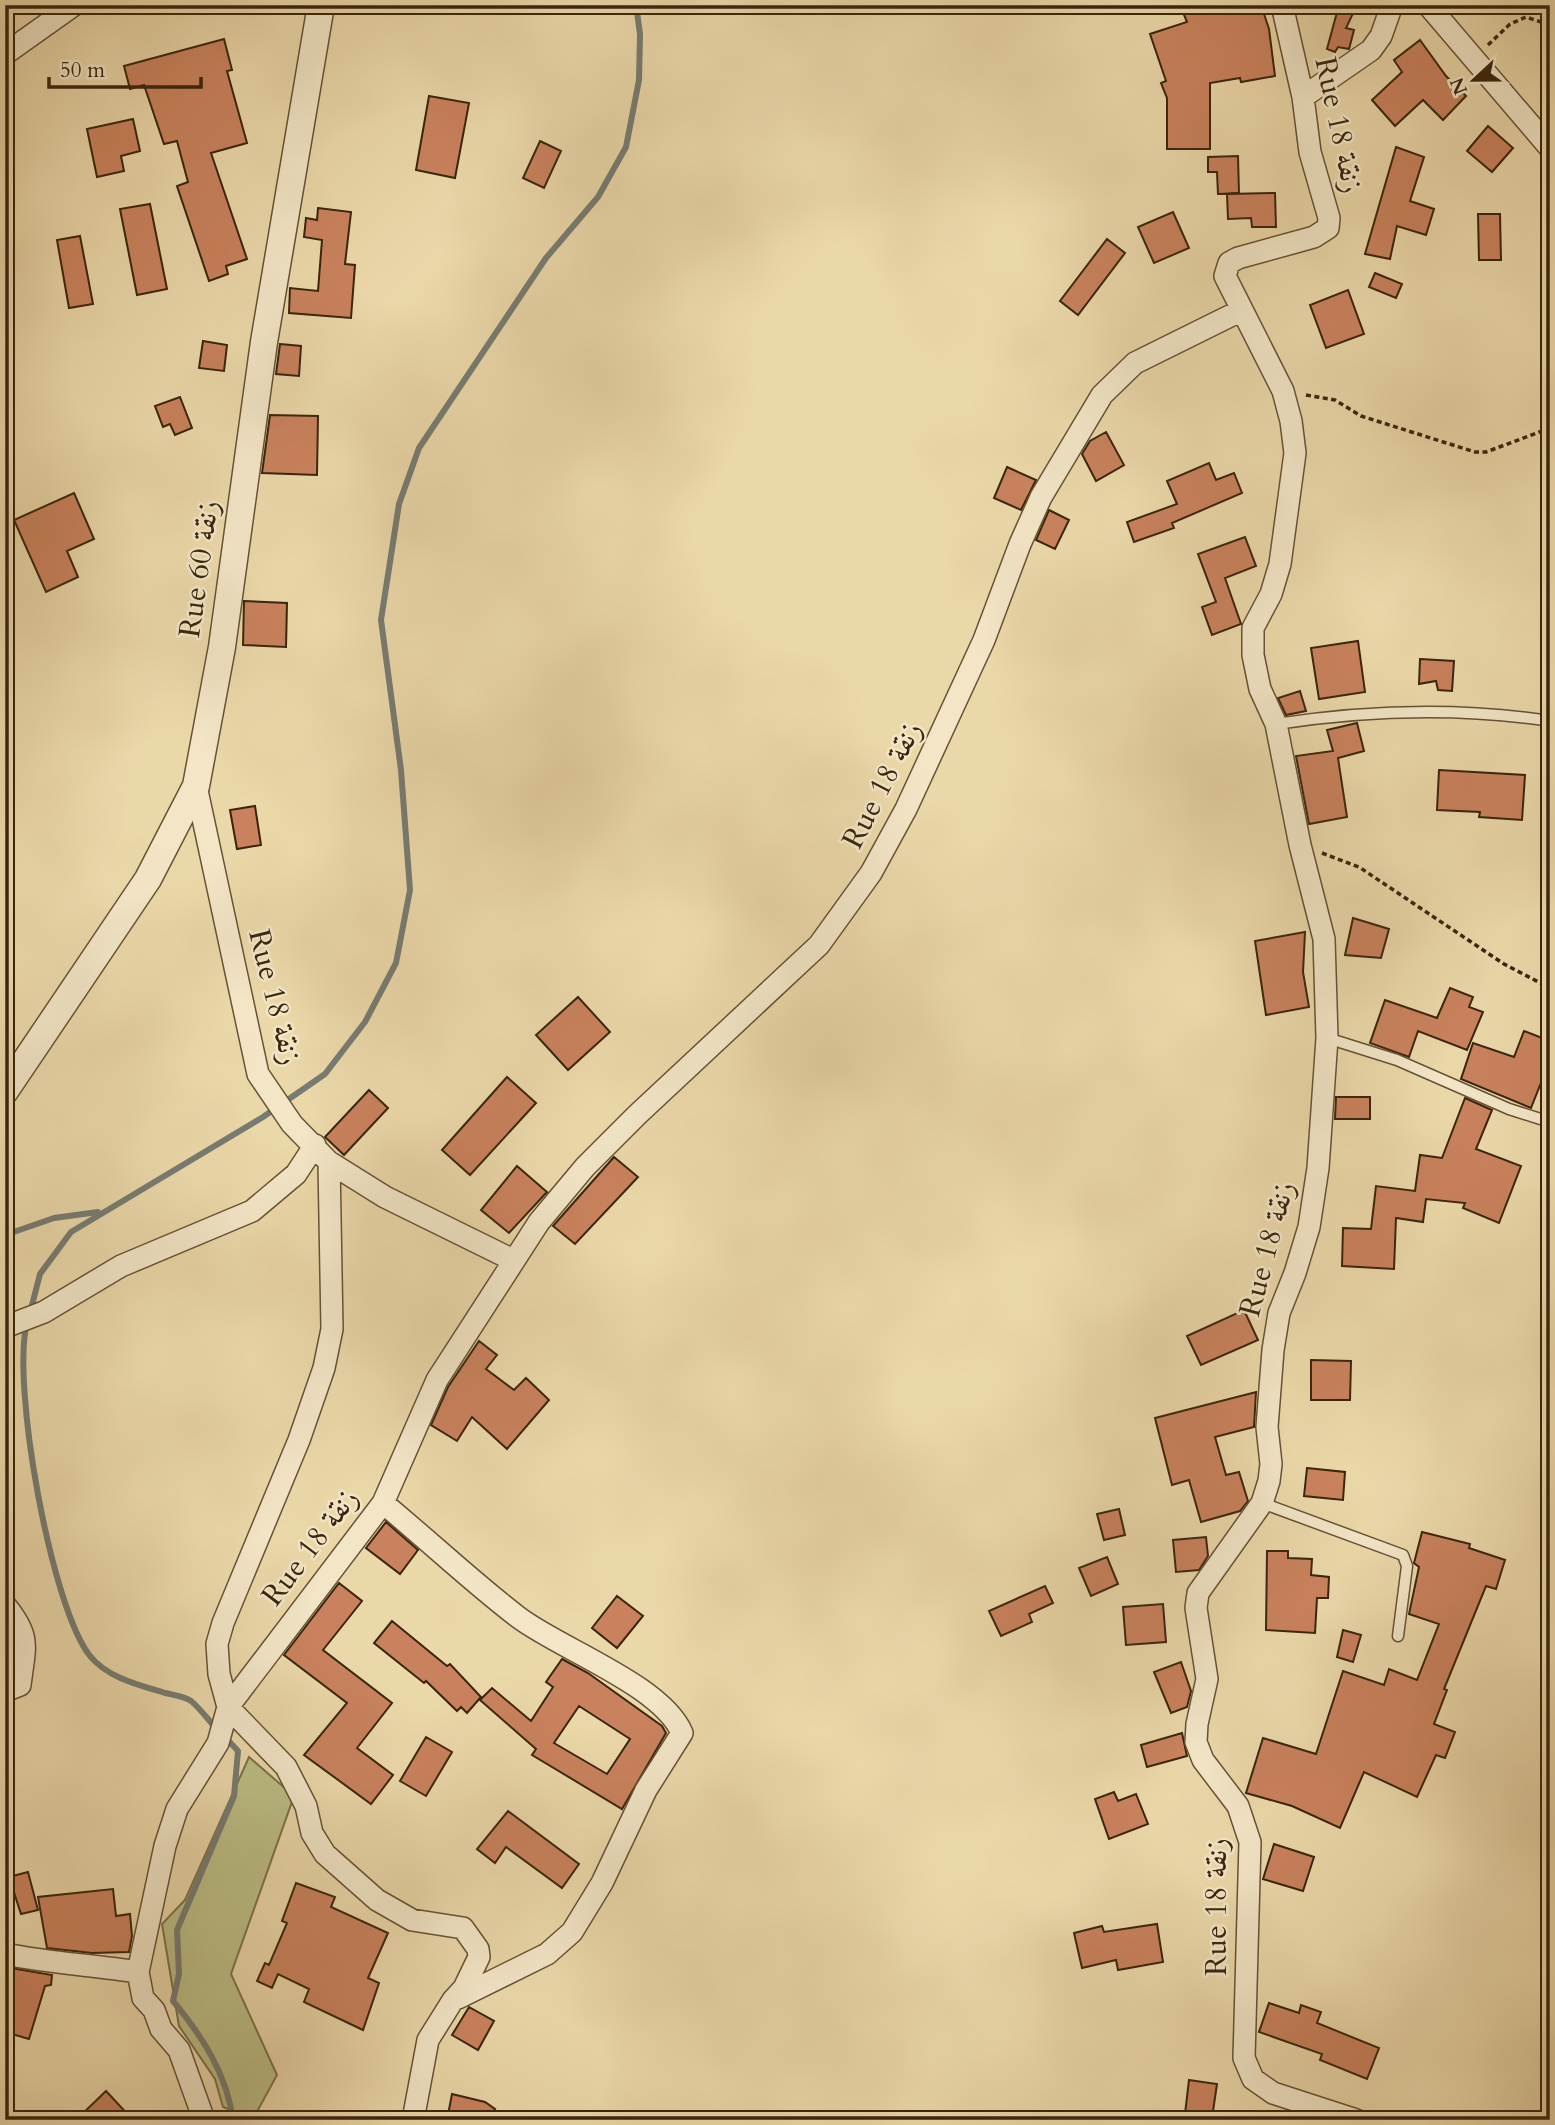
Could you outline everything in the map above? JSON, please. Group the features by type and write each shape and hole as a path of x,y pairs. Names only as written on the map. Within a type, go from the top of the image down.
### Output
{"street":[{"path":"5,54 74,5"},
{"name":"Rue 60 زنقة","path":"5,1091 148,879 196,786 222,647 264,342 321,5"},
{"name":"Rue 18 زنقة","path":"1282,5 1303,97 1310,152 1327,209 1328,228 1314,237 1229,263 1225,276 1240,311 1283,391 1295,453 1280,564 1272,594 1253,628 1253,655 1260,689 1276,724 1300,845 1324,939 1327,1038 1318,1168 1309,1227 1279,1313 1273,1350 1267,1427 1271,1464 1262,1503 1198,1593 1196,1608 1207,1679 1197,1724 1196,1742 1203,1760 1238,1806 1250,1842 1244,2058 1253,2079 1273,2093 1356,2120"},
{"path":"1303,97 1371,50 1381,36 1392,5"},
{"path":"1428,5 1550,148"},
{"name":"Rue 18 زنقة","path":"226,1712 383,1503 417,1431 431,1391 539,1222 585,1167 793,970 842,916 871,873 906,809 984,640 1020,544 1041,497 1102,395 1135,363 1240,311"},
{"name":"Rue 18 زنقة","path":"196,786 258,1074 292,1124 330,1162 385,1197 513,1260"},
{"path":"5,1327 44,1312 121,1266 252,1211 296,1174 315,1145"},
{"path":"204,2120 179,2050 161,2029 154,2010 143,1998 138,1972 165,1846 177,1809 218,1743 226,1712 217,1644 299,1440 324,1368 329,1342 332,1290 330,1162"},
{"path":"383,1503 520,1619 590,1657 648,1696 678,1724 682,1733 646,1790 602,1883 572,1932 547,1954 453,2000"},
{"path":"5,1605 22,1626 26,1643 20,1685 5,1691"},
{"path":"226,1712 286,1767 306,1806 312,1833 325,1854 342,1872 377,1900 405,1916 463,1928 475,1940 479,1957 464,1988 453,2000 428,2040 413,2120"},
{"path":"5,1954 46,1962 90,1964 138,1972"}],"lane":[{"path":"1276,724 1326,716 1445,711 1550,721"},
{"path":"1327,1038 1397,1060 1509,1109 1550,1122"},
{"path":"1262,1503 1402,1555 1407,1566 1398,1636"}],"path":[{"path":"1474,59 1510,24 1526,17 1550,25"},
{"path":"1283,391 1335,400 1361,416 1475,452 1486,452 1550,428"},
{"path":"1300,845 1359,867 1504,964 1550,988"}],"green space":[{"path":"249,1757 294,1796 231,1974 277,2075 253,2119 223,2107 215,2079 179,2026 162,1924 185,1900"}],"building":[{"path":"1180,5 1261,5 1269,29 1275,76 1241,82 1240,78 1210,83 1210,149 1167,149 1167,98 1161,83 1166,81 1150,34 1187,22"},
{"path":"1339,5 1357,5 1346,28 1354,30 1349,49 1338,47 1335,52 1327,49"},
{"path":"224,39 232,70 227,71 247,143 211,153 247,259 226,266 228,274 209,281 177,186 188,182 177,141 164,144 144,85 130,89 124,66"},
{"path":"1420,40 1446,76 1466,96 1443,120 1423,100 1395,126 1372,100 1402,72 1394,60"},
{"path":"429,96 469,103 455,178 416,170"},
{"path":"133,119 140,151 121,156 124,171 97,177 87,129"},
{"path":"1488,126 1513,148 1492,172 1467,151"},
{"path":"540,141 561,151 544,188 523,178"},
{"path":"1396,147 1424,157 1410,201 1434,209 1426,235 1397,226 1390,259 1365,254"},
{"path":"1238,156 1239,193 1218,194 1217,172 1208,172 1208,157"},
{"path":"1275,193 1276,227 1252,227 1251,218 1228,219 1227,194"},
{"path":"150,204 167,289 137,295 120,209"},
{"path":"318,208 351,212 345,264 355,265 351,318 289,313 290,288 318,291 322,240 304,237 306,218 317,220"},
{"path":"1173,212 1189,248 1154,263 1138,227"},
{"path":"1478,214 1500,214 1501,260 1479,260"},
{"path":"80,236 93,304 69,308 57,240"},
{"path":"1107,239 1125,253 1078,315 1060,301"},
{"path":"1375,273 1402,284 1396,298 1369,287"},
{"path":"1348,290 1364,334 1326,348 1310,305"},
{"path":"203,341 227,345 224,371 199,368"},
{"path":"280,344 301,346 299,376 276,374"},
{"path":"180,397 192,428 175,435 170,424 163,427 155,406"},
{"path":"270,415 318,416 317,475 262,473"},
{"path":"1106,432 1124,465 1096,481 1082,454 1090,441"},
{"path":"1209,463 1216,480 1234,473 1242,493 1172,523 1174,528 1134,542 1127,522 1177,504 1167,481"},
{"path":"1007,467 1036,480 1021,510 994,498"},
{"path":"74,493 94,539 67,551 78,577 46,592 14,520"},
{"path":"1049,510 1069,520 1055,549 1036,540"},
{"path":"1245,537 1256,566 1225,578 1241,624 1212,635 1202,607 1216,602 1198,554"},
{"path":"244,601 287,603 286,647 243,645"},
{"path":"1358,641 1365,692 1319,699 1311,648"},
{"path":"1420,659 1454,661 1452,691 1438,690 1436,681 1419,684"},
{"path":"1300,691 1306,711 1286,715 1278,698"},
{"path":"1357,723 1364,751 1338,758 1347,817 1309,824 1296,756 1333,751 1327,730"},
{"path":"1439,770 1525,775 1522,820 1479,817 1480,812 1437,810"},
{"path":"255,806 261,845 237,849 230,810"},
{"path":"1353,918 1389,929 1381,958 1345,955"},
{"path":"1305,932 1303,972 1309,1007 1266,1015 1255,941"},
{"path":"1450,988 1473,997 1469,1007 1483,1012 1467,1050 1418,1031 1409,1057 1370,1043 1385,1000 1437,1018"},
{"path":"578,997 610,1032 568,1070 536,1035"},
{"path":"1524,1031 1550,1041 1550,1060 1531,1108 1461,1079 1473,1043 1514,1057"},
{"path":"507,1077 536,1103 470,1175 442,1150"},
{"path":"369,1090 388,1108 344,1155 325,1137"},
{"path":"1336,1097 1370,1097 1370,1119 1335,1119"},
{"path":"1465,1098 1492,1110 1476,1149 1521,1166 1499,1223 1463,1208 1465,1203 1426,1199 1423,1222 1396,1218 1394,1269 1342,1266 1343,1228 1371,1229 1376,1186 1415,1191 1420,1155 1442,1158"},
{"path":"614,1157 638,1177 575,1244 553,1226"},
{"path":"517,1166 547,1192 509,1233 481,1210"},
{"path":"1244,1310 1258,1340 1201,1365 1187,1336"},
{"path":"479,1341 497,1355 486,1369 514,1390 526,1378 549,1400 507,1449 472,1417 457,1441 431,1425 448,1387"},
{"path":"1311,1360 1351,1361 1350,1400 1311,1400"},
{"path":"1256,1392 1254,1427 1215,1437 1226,1475 1239,1472 1248,1501 1240,1511 1201,1522 1189,1480 1172,1485 1155,1418"},
{"path":"1307,1468 1345,1472 1343,1500 1304,1496"},
{"path":"1119,1509 1125,1535 1104,1540 1097,1514"},
{"path":"386,1522 418,1550 400,1574 366,1548"},
{"path":"1422,1532 1470,1544 1469,1548 1505,1560 1496,1589 1486,1586 1444,1689 1447,1690 1434,1724 1455,1732 1445,1758 1436,1755 1417,1797 1364,1772 1340,1828 1292,1806 1246,1793 1263,1738 1316,1754 1343,1671 1384,1685 1389,1669 1417,1680 1439,1624 1409,1614 1419,1567 1414,1563"},
{"path":"1206,1537 1208,1556 1199,1570 1176,1572 1173,1540"},
{"path":"1267,1551 1288,1551 1288,1558 1312,1559 1311,1575 1329,1577 1328,1598 1317,1598 1315,1633 1266,1630"},
{"path":"1107,1557 1118,1584 1091,1596 1079,1568"},
{"path":"339,1583 362,1601 323,1650 392,1703 357,1748 393,1775 371,1804 304,1755 347,1703 284,1655"},
{"path":"1045,1586 1053,1603 1029,1614 1032,1622 1001,1636 989,1611"},
{"path":"617,1596 643,1616 617,1648 592,1628"},
{"path":"1163,1604 1166,1642 1126,1645 1123,1607"},
{"path":"392,1621 447,1666 450,1664 481,1697 467,1713 461,1707 457,1711 426,1681 424,1683 374,1643"},
{"path":"1343,1630 1361,1635 1353,1662 1337,1657"},
{"path":"562,1659 588,1673 662,1726 666,1733 622,1809 532,1755 536,1749 480,1700 492,1688 531,1721 553,1687 546,1682","holes":["579,1706 630,1739 607,1774 554,1743"]},
{"path":"1181,1662 1191,1691 1187,1707 1171,1713 1154,1672"},
{"path":"1182,1733 1187,1756 1147,1767 1141,1745"},
{"path":"426,1737 452,1752 426,1796 400,1781"},
{"path":"1114,1792 1118,1801 1136,1794 1148,1824 1109,1839 1095,1799"},
{"path":"508,1811 579,1864 562,1888 506,1847 495,1863 477,1849"},
{"path":"1274,1844 1314,1857 1303,1891 1263,1879"},
{"path":"28,1872 38,1910 21,1914 9,1877"},
{"path":"296,1883 335,1897 331,1907 388,1933 368,1978 379,1983 363,2030 304,2002 309,1989 278,1974 272,1988 257,1981 265,1963 269,1965 287,1923 282,1921"},
{"path":"113,1889 116,1916 130,1914 132,1936 129,1952 92,1953 47,1948 38,1897"},
{"path":"1157,1924 1163,1962 1118,1970 1116,1960 1082,1968 1074,1933 1102,1926 1104,1932"},
{"path":"5,1967 52,1975 51,1985 45,1986 29,2039 5,2032"},
{"path":"1269,2003 1299,2013 1301,2005 1321,2012 1317,2023 1379,2048 1367,2079 1320,2060 1322,2054 1259,2032"},
{"path":"469,2007 494,2021 478,2050 452,2035"},
{"path":"1189,2080 1217,2084 1212,2118 1185,2114"},
{"path":"106,2091 133,2120 76,2120"},
{"path":"452,2094 485,2102 495,2109 487,2120 447,2120"}],"waterway":[{"path":"30,1313 40,1274 71,1232 263,1117 325,1074 365,1022 396,963 410,890 401,770 381,620 399,504 419,448 546,258 598,197 626,147 639,80 640,34 636,5"},
{"path":"5,1235 54,1218 98,1212"},
{"path":"27,1323 24,1353 25,1393 38,1494 61,1592 75,1630 97,1664 135,1684 188,1699 216,1728"},
{"path":"224,1736 238,1751 234,1796 177,1930 179,1974 173,2001 212,2056 225,2087 233,2120"}]}
